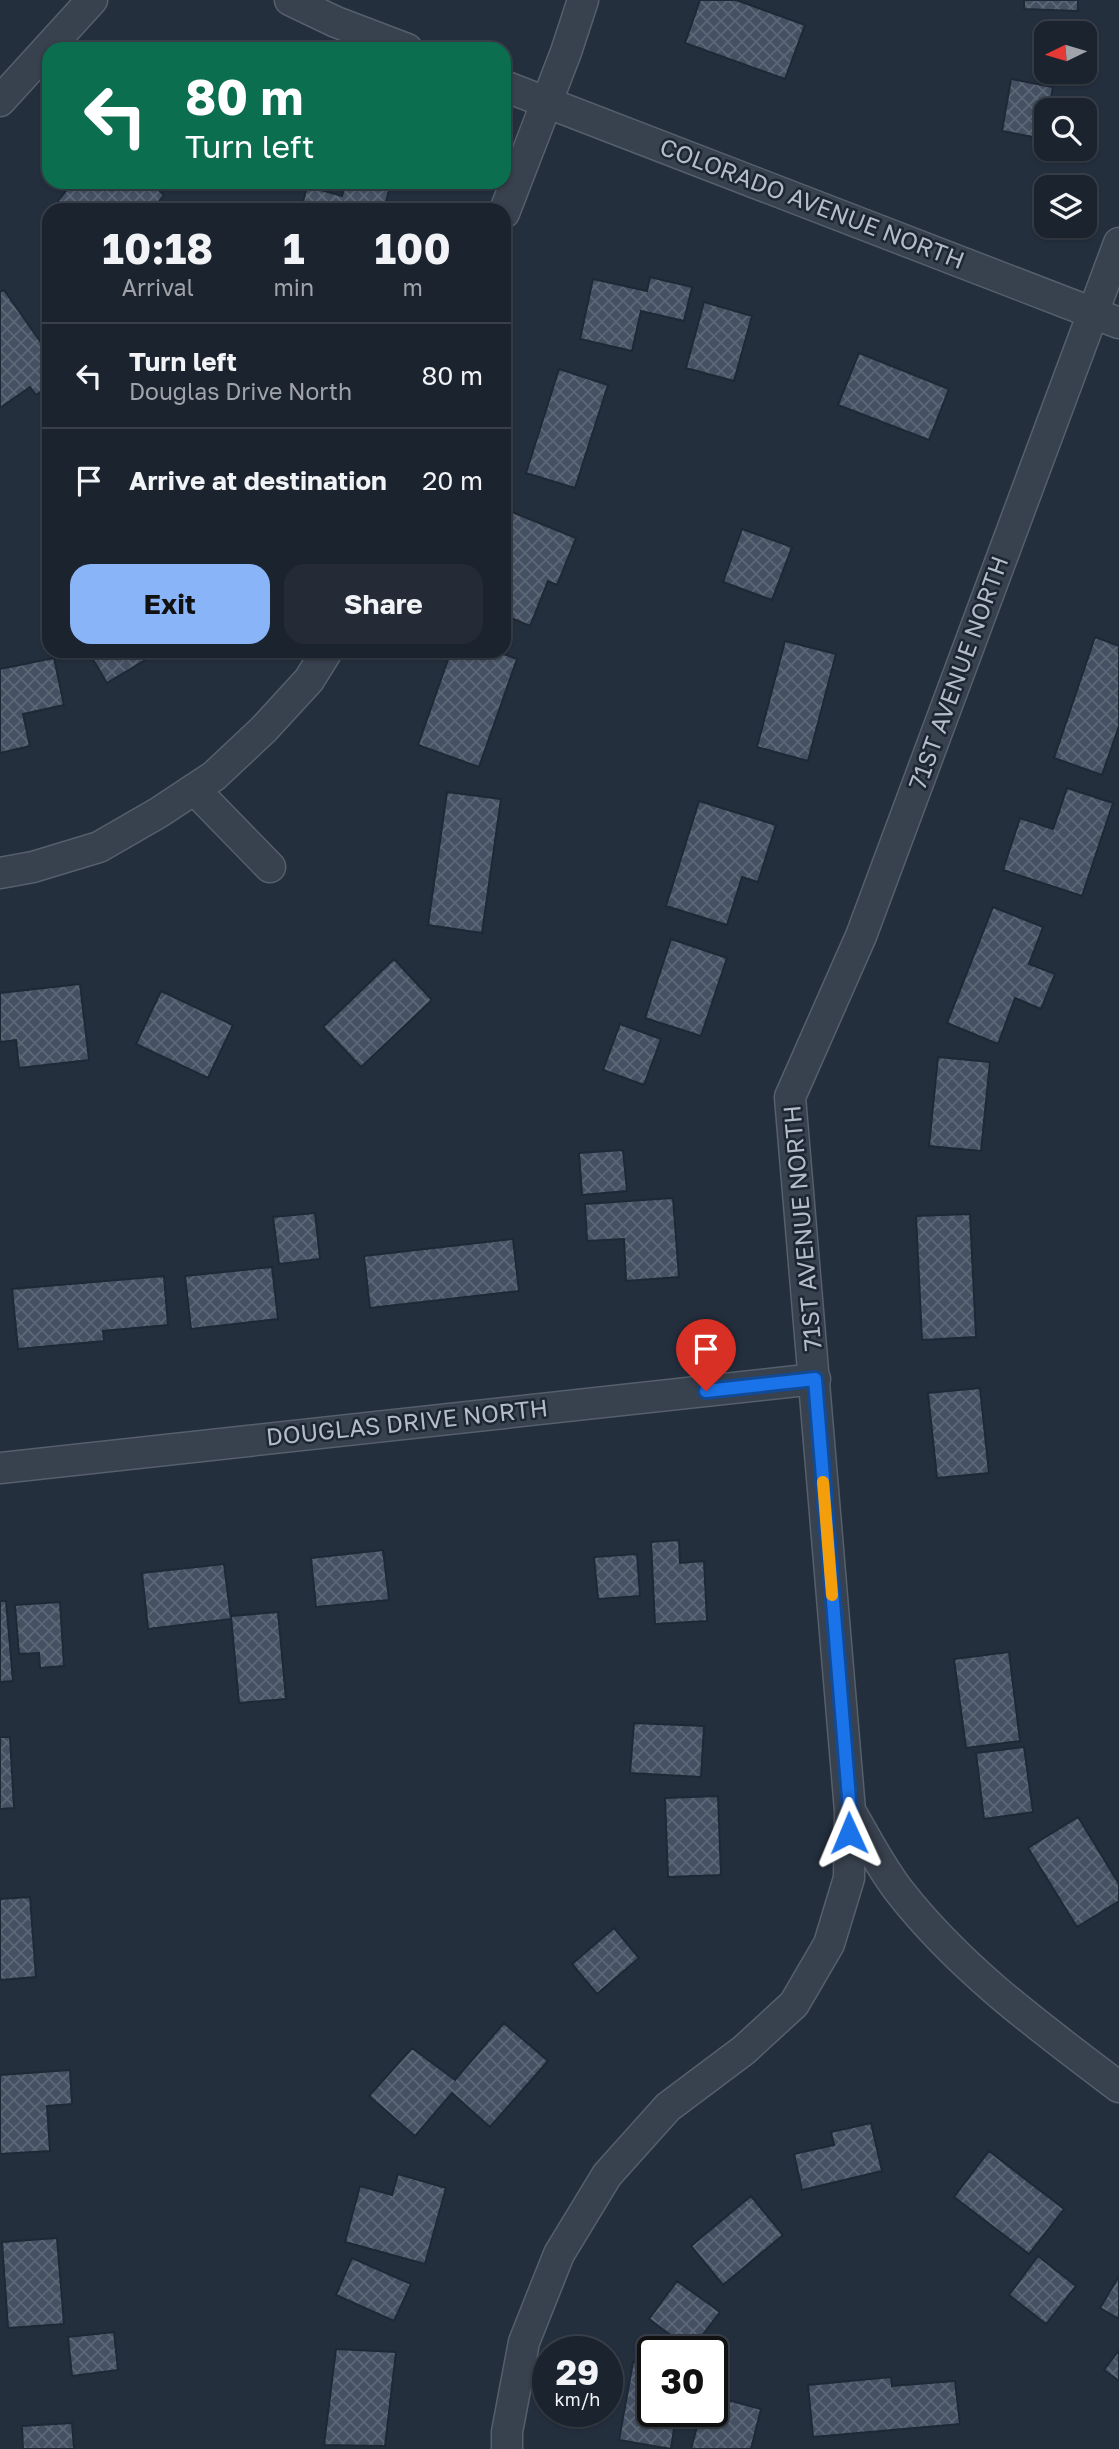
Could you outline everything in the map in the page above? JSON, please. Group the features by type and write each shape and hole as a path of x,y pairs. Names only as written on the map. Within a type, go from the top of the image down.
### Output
{"street":[{"path":"54,42 92,0"},
{"path":"290,0 389,42"},
{"path":"508,203 583,0"},
{"path":"0,101 42,55"},
{"name":"COLORADO AVENUE NORTH","path":"511,89 1106,318"},
{"name":"71ST AVENUE NORTH","path":"507,2449 507,2432 524,2342 559,2254 607,2175 668,2106 744,2050 794,2004 829,1944 849,1878 850,1811 790,1097 861,936 1106,318 1119,243"},
{"path":"0,873 33,867 99,846 158,813 214,776 263,730 309,680 323,658"},
{"path":"194,789 270,867"},
{"name":"DOUGLAS DRIVE NORTH","path":"0,1468 815,1379"},
{"path":"850,1811 900,1891 961,1961 1033,2022 1119,2087"}],"building":[{"path":"700,0 736,0 805,25 785,79 685,43"},
{"path":"1024,0 1078,0 1078,11 1024,9"},
{"path":"1011,79 1053,87 1051,98 1034,98 1034,137 1002,131"},
{"path":"67,189 158,189 164,195 158,203 58,201"},
{"path":"306,189 318,189 342,196 344,189 389,189 386,203 303,203"},
{"path":"650,277 692,287 684,321 641,311 632,351 580,339 593,279 647,291"},
{"path":"4,290 42,344 42,391 36,395 30,387 0,408 0,292"},
{"path":"704,302 752,316 734,381 686,368"},
{"path":"859,353 949,389 929,440 838,405"},
{"path":"559,369 608,385 575,488 526,473"},
{"path":"511,512 576,538 557,585 548,581 530,626 511,618"},
{"path":"742,529 792,547 772,600 723,582"},
{"path":"1095,637 1119,646 1119,726 1102,775 1054,758"},
{"path":"785,641 836,654 808,761 757,747"},
{"path":"511,657 517,659 479,767 418,745 449,658"},
{"path":"54,658 64,705 23,714 30,746 0,753 0,669"},
{"path":"92,658 148,658 107,683"},
{"path":"1067,788 1113,803 1082,896 1003,870 1020,818 1053,829"},
{"path":"447,792 501,799 482,933 428,925"},
{"path":"699,801 776,825 758,882 742,877 727,925 666,906"},
{"path":"993,907 1043,927 1029,964 1055,974 1041,1009 1015,998 998,1044 947,1023"},
{"path":"671,939 727,958 701,1036 645,1018"},
{"path":"394,959 432,1000 361,1067 323,1027"},
{"path":"80,984 89,1060 19,1068 16,1040 0,1042 0,993"},
{"path":"161,991 233,1025 208,1078 136,1044"},
{"path":"620,1024 661,1039 644,1085 603,1070"},
{"path":"938,1057 990,1062 981,1151 929,1146"},
{"path":"623,1150 627,1191 582,1195 579,1153"},
{"path":"673,1198 679,1277 626,1281 624,1239 587,1241 585,1204"},
{"path":"315,1213 320,1259 279,1264 273,1217"},
{"path":"970,1214 976,1337 922,1340 916,1216"},
{"path":"513,1239 519,1291 370,1308 364,1256"},
{"path":"272,1267 278,1319 191,1329 185,1276"},
{"path":"164,1276 168,1325 103,1331 104,1341 18,1349 12,1289"},
{"path":"980,1388 989,1473 937,1478 928,1393"},
{"path":"679,1540 680,1563 704,1561 707,1621 655,1624 651,1542"},
{"path":"383,1550 389,1600 316,1607 311,1558"},
{"path":"637,1554 640,1596 598,1599 594,1557"},
{"path":"224,1564 231,1619 148,1629 142,1573"},
{"path":"0,1601 6,1601 13,1681 0,1682"},
{"path":"60,1602 64,1666 40,1668 39,1653 19,1654 15,1605"},
{"path":"278,1612 286,1699 239,1703 231,1616"},
{"path":"1009,1652 1020,1741 966,1748 954,1659"},
{"path":"634,1723 704,1726 701,1777 630,1773"},
{"path":"0,1737 10,1737 14,1808 0,1809"},
{"path":"1024,1747 1033,1812 984,1819 976,1753"},
{"path":"718,1796 721,1875 668,1877 665,1798"},
{"path":"1078,1817 1119,1884 1119,1901 1077,1927 1028,1848"},
{"path":"30,1897 36,1977 0,1980 0,1899"},
{"path":"614,1928 639,1958 597,1994 572,1964"},
{"path":"504,2023 548,2061 490,2127 452,2093 415,2136 369,2096 412,2048 455,2080"},
{"path":"70,2070 72,2104 47,2106 50,2151 0,2154 0,2075"},
{"path":"871,2123 882,2171 802,2190 794,2154 834,2145 831,2132"},
{"path":"989,2151 1064,2209 1029,2254 954,2197"},
{"path":"398,2174 446,2188 425,2264 345,2242 360,2186 392,2195"},
{"path":"751,2196 783,2235 723,2285 691,2246"},
{"path":"57,2238 64,2324 8,2328 2,2242"},
{"path":"1038,2256 1076,2286 1046,2324 1009,2295"},
{"path":"352,2258 411,2284 394,2321 336,2295"},
{"path":"1119,2276 1119,2319 1100,2308"},
{"path":"677,2281 720,2312 702,2336 672,2336 649,2319"},
{"path":"114,2332 118,2370 72,2376 68,2337"},
{"path":"336,2349 396,2352 385,2446 324,2445"},
{"path":"1119,2350 1119,2381 1104,2370"},
{"path":"633,2362 637,2363 637,2427 674,2427 671,2449 619,2440"},
{"path":"891,2377 892,2386 955,2381 960,2424 813,2437 808,2385"},
{"path":"728,2400 761,2409 751,2449 691,2449 697,2427 728,2427"},
{"path":"72,2423 74,2449 23,2449 22,2426"}],"slow traffic":[{"path":"823,1482 832,1595"}],"route":[{"path":"706,1391 815,1379 850,1811 849,1833"}]}
